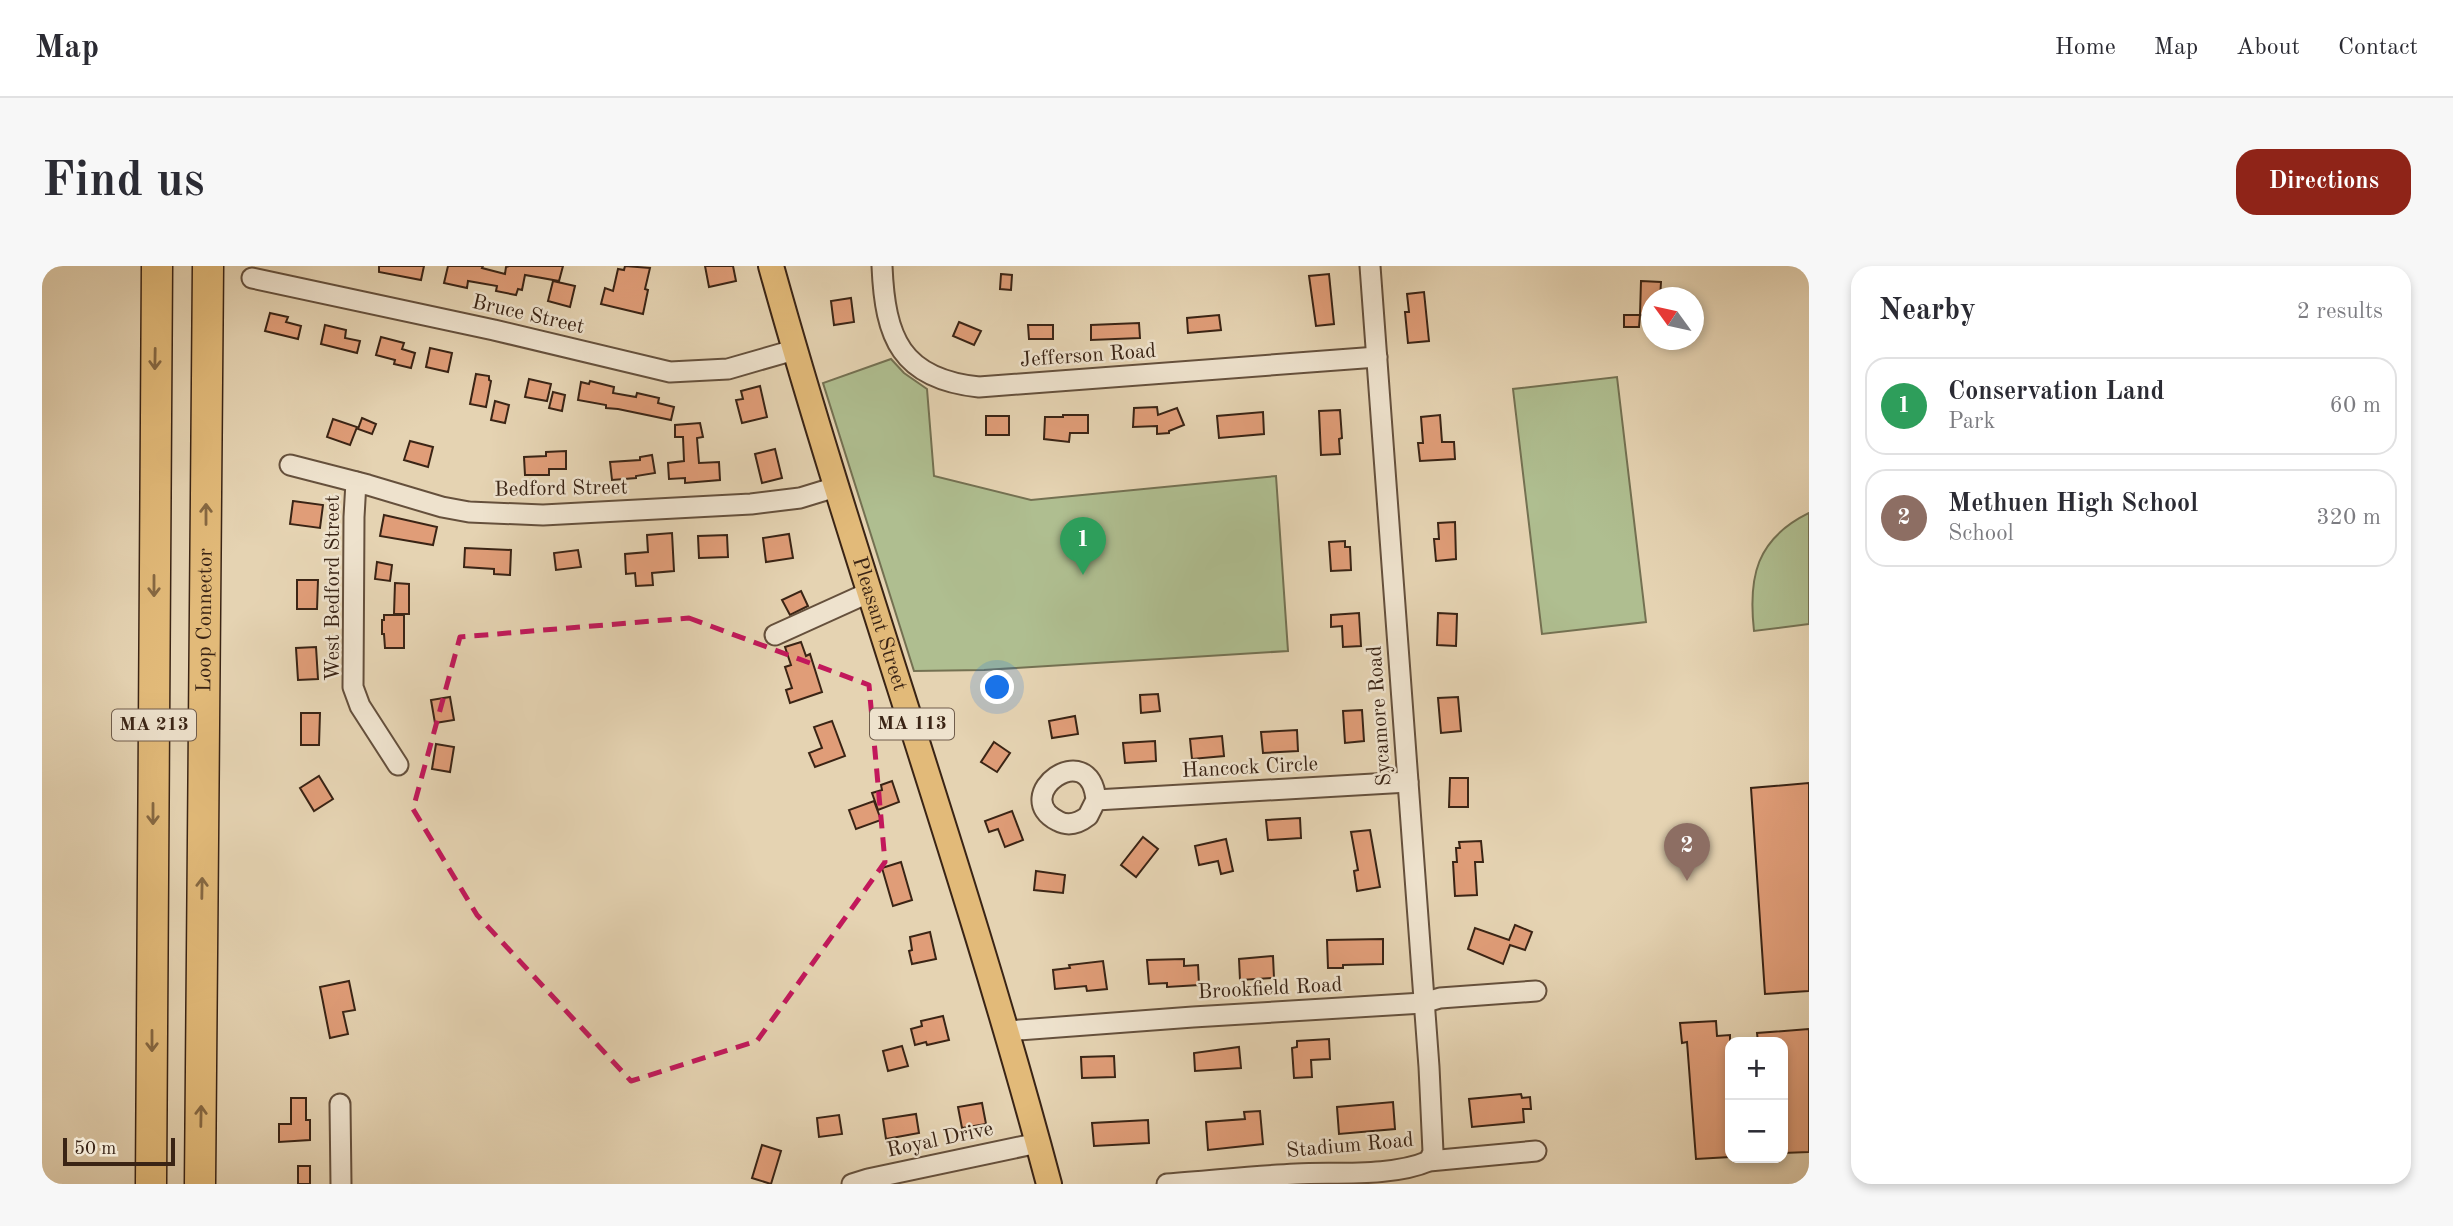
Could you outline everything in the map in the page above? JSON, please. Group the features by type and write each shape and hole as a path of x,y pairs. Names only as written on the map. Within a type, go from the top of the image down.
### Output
{"highway":[{"name":"MA 213","path":"151,1184 156,309 154,266"},
{"name":"Loop Connector","path":"200,1184 208,266"}],"main road":[{"name":"Pleasant Street","path":"771,266 836,487 1007,1031 1049,1184"}],"street":[{"name":"Jefferson Road","path":"883,266 887,318 897,342 913,364 934,377 955,385 979,387 1377,357"},
{"name":"Sycamore Road","path":"1370,266 1433,1152 1429,1161"},
{"name":"Bruce Street","path":"252,278 494,330 670,372 728,369 794,350"},
{"name":"Bedford Street","path":"290,465 456,510 543,515 751,504 800,498 836,487"},
{"name":"West Bedford Street","path":"356,482 353,687 360,706 398,765"},
{"path":"775,635 870,592"},
{"name":"Hancock Circle","path":"1096,800 1408,782"},
{"name":"Brookfield Road","path":"1007,1031 1423,1003 1440,998 1536,991"},
{"path":"340,1104 341,1184"},
{"name":"Royal Drive","path":"852,1184 1038,1143"},
{"name":"Stadium Road","path":"1167,1184 1292,1174 1376,1171 1418,1166 1429,1161 1536,1151"}],"highlighted area":[{"path":"689,618 869,685 885,862 757,1041 631,1081 477,915 413,809 460,637"}],"green space":[{"path":"891,359 904,373 927,389 934,476 1031,500 1276,476 1288,651 984,670 914,671 823,383"},
{"path":"1617,377 1646,622 1542,634 1513,389"},
{"path":"1809,513 1809,624 1754,631 1753,593 1759,562 1777,535"}],"building":[{"path":"379,266 424,266 421,280 379,272"},
{"path":"448,266 483,266 482,268 505,274 506,267 509,266 563,266 559,281 525,275 522,290 518,289 516,295 496,291 497,286 468,281 467,288 444,283"},
{"path":"625,266 650,268 643,314 601,304 605,288 613,291 618,269 624,270"},
{"path":"705,266 733,266 736,281 709,287"},
{"path":"1001,274 1012,275 1011,290 1000,289"},
{"path":"1329,274 1334,324 1316,326 1309,276"},
{"path":"553,281 575,286 570,307 548,301"},
{"path":"1641,281 1661,282 1661,287 1641,287 1640,315"},
{"path":"1424,292 1429,341 1408,343 1405,312 1409,312 1407,294"},
{"path":"851,298 854,322 834,325 831,301"},
{"path":"270,313 288,317 286,322 301,326 298,339 265,331"},
{"path":"1219,315 1221,330 1188,333 1187,318"},
{"path":"1624,315 1640,315 1639,327 1624,327"},
{"path":"959,322 981,331 974,345 953,336"},
{"path":"1139,323 1140,338 1091,340 1091,325"},
{"path":"325,325 346,330 345,338 360,341 357,353 321,344"},
{"path":"1028,325 1053,325 1053,339 1029,339"},
{"path":"381,337 404,343 402,349 415,353 411,368 394,364 395,360 376,355"},
{"path":"430,348 452,353 448,372 426,367"},
{"path":"476,374 489,376 491,381 486,407 470,404"},
{"path":"529,379 551,384 547,401 525,397"},
{"path":"590,381 614,387 613,393 636,397 637,393 659,398 658,403 674,407 671,420 578,400 581,382 589,384"},
{"path":"760,386 767,417 742,423 736,400 743,399 741,391"},
{"path":"553,392 565,395 562,411 549,408"},
{"path":"495,401 509,405 505,423 491,420"},
{"path":"1157,407 1158,415 1177,408 1184,425 1169,433 1157,434 1157,426 1133,427 1134,408"},
{"path":"1340,410 1340,454 1321,455 1319,411"},
{"path":"1263,412 1264,434 1219,438 1217,416"},
{"path":"1088,415 1088,433 1070,433 1069,442 1044,439 1045,417"},
{"path":"1440,415 1442,442 1454,442 1455,459 1420,461 1418,443 1423,443 1421,417"},
{"path":"986,416 1009,416 1009,435 986,435"},
{"path":"362,418 376,424 372,434 358,429"},
{"path":"333,419 357,427 350,445 327,437"},
{"path":"700,423 703,437 697,438 699,463 719,462 720,480 685,483 685,478 669,479 668,463 684,461 683,437 675,437 675,425"},
{"path":"410,441 433,447 428,467 404,460"},
{"path":"775,449 782,478 762,483 755,454"},
{"path":"566,451 566,469 549,469 549,475 525,475 524,457 546,456 546,452"},
{"path":"652,455 655,473 612,480 610,462 640,460 640,457"},
{"path":"293,501 323,505 320,528 290,524"},
{"path":"384,515 437,527 433,545 380,536"},
{"path":"1455,522 1456,559 1436,561 1434,539 1439,539 1438,523"},
{"path":"672,533 674,571 652,573 653,585 636,586 635,573 626,574 625,554 648,552 647,535"},
{"path":"789,534 793,558 766,562 763,538"},
{"path":"727,535 728,557 699,558 698,536"},
{"path":"1345,541 1345,547 1350,547 1351,570 1331,571 1329,542"},
{"path":"465,548 511,550 510,575 494,574 494,569 464,567"},
{"path":"578,550 581,567 556,570 554,553"},
{"path":"377,562 392,565 390,581 375,579"},
{"path":"297,580 318,580 317,609 297,609"},
{"path":"395,583 409,584 409,614 394,614"},
{"path":"801,591 808,606 790,615 782,600"},
{"path":"1359,613 1361,646 1343,647 1342,626 1331,627 1331,615"},
{"path":"1438,613 1457,614 1456,646 1437,645"},
{"path":"384,615 404,615 404,648 385,648 382,634"},
{"path":"801,642 806,656 810,654 822,692 790,703 786,690 792,688 785,667 791,665 785,647"},
{"path":"316,647 318,679 298,680 296,648"},
{"path":"1158,694 1160,711 1141,713 1140,695"},
{"path":"450,697 454,720 435,723 431,700"},
{"path":"1458,697 1461,731 1441,733 1438,698"},
{"path":"1362,710 1364,741 1345,743 1343,711"},
{"path":"301,713 320,713 319,745 301,745"},
{"path":"1075,716 1078,734 1052,738 1049,721"},
{"path":"832,721 845,756 815,767 809,753 822,748 814,727"},
{"path":"1297,730 1298,751 1263,753 1261,732"},
{"path":"1222,736 1224,756 1192,759 1190,739"},
{"path":"1155,741 1156,761 1125,763 1123,743"},
{"path":"994,742 1010,753 997,772 981,762"},
{"path":"436,744 454,747 450,772 432,769"},
{"path":"319,776 333,799 314,811 300,788"},
{"path":"1450,778 1468,778 1468,807 1449,807"},
{"path":"892,781 899,802 878,810 872,793 882,790 881,785"},
{"path":"1809,783 1809,991 1765,994 1751,788"},
{"path":"874,801 881,820 856,829 849,810"},
{"path":"1012,811 1023,840 1005,847 998,829 989,832 985,821"},
{"path":"1300,818 1301,838 1268,840 1266,820"},
{"path":"1370,830 1380,887 1357,891 1354,871 1358,870 1351,832"},
{"path":"1143,837 1158,849 1136,877 1121,865"},
{"path":"1226,839 1233,871 1221,874 1218,861 1199,865 1195,846"},
{"path":"1481,841 1483,862 1475,862 1477,895 1455,896 1453,862 1457,862 1456,848 1460,848 1459,842"},
{"path":"901,862 912,900 893,906 882,868"},
{"path":"1036,871 1065,875 1063,893 1034,890"},
{"path":"1515,925 1532,932 1525,950 1510,945 1503,964 1468,949 1475,928 1509,940"},
{"path":"930,932 936,959 912,964 910,937"},
{"path":"1383,939 1383,964 1328,968 1327,940"},
{"path":"1273,956 1274,978 1240,980 1239,959"},
{"path":"1184,959 1184,966 1198,965 1199,985 1167,987 1167,983 1149,984 1147,960"},
{"path":"1103,961 1107,989 1087,991 1086,986 1055,989 1053,970"},
{"path":"349,981 355,1010 343,1012 348,1034 330,1038 320,987"},
{"path":"943,1016 949,1040 915,1045 911,1029 922,1026 921,1021"},
{"path":"1716,1021 1717,1036 1730,1035 1725,1037 1725,1157 1696,1159 1687,1042 1682,1043 1680,1023"},
{"path":"1809,1029 1809,1152 1788,1153 1788,1037 1757,1037 1757,1033"},
{"path":"1329,1039 1330,1059 1311,1060 1312,1077 1294,1078 1292,1048 1297,1047 1297,1041"},
{"path":"902,1046 908,1066 888,1071 883,1051"},
{"path":"1239,1047 1241,1068 1195,1071 1194,1053"},
{"path":"1114,1056 1115,1077 1082,1078 1081,1057"},
{"path":"1521,1094 1522,1098 1530,1097 1531,1109 1523,1109 1524,1122 1472,1127 1469,1099"},
{"path":"291,1098 306,1098 310,1140 279,1142 279,1124 291,1124"},
{"path":"1393,1102 1395,1129 1339,1134 1337,1107"},
{"path":"982,1103 986,1124 962,1128 958,1107"},
{"path":"1260,1111 1263,1144 1208,1150 1206,1122 1245,1119 1244,1112"},
{"path":"916,1114 919,1133 886,1139 883,1119"},
{"path":"839,1115 842,1134 819,1137 817,1118"},
{"path":"1148,1120 1149,1143 1094,1146 1092,1123"},
{"path":"762,1145 781,1151 771,1184 752,1178"},
{"path":"298,1166 310,1166 310,1184 298,1184"}],"place":[{"name":"Conservation Land","path":"1083,575"},
{"name":"Methuen High School","path":"1687,881"}]}
